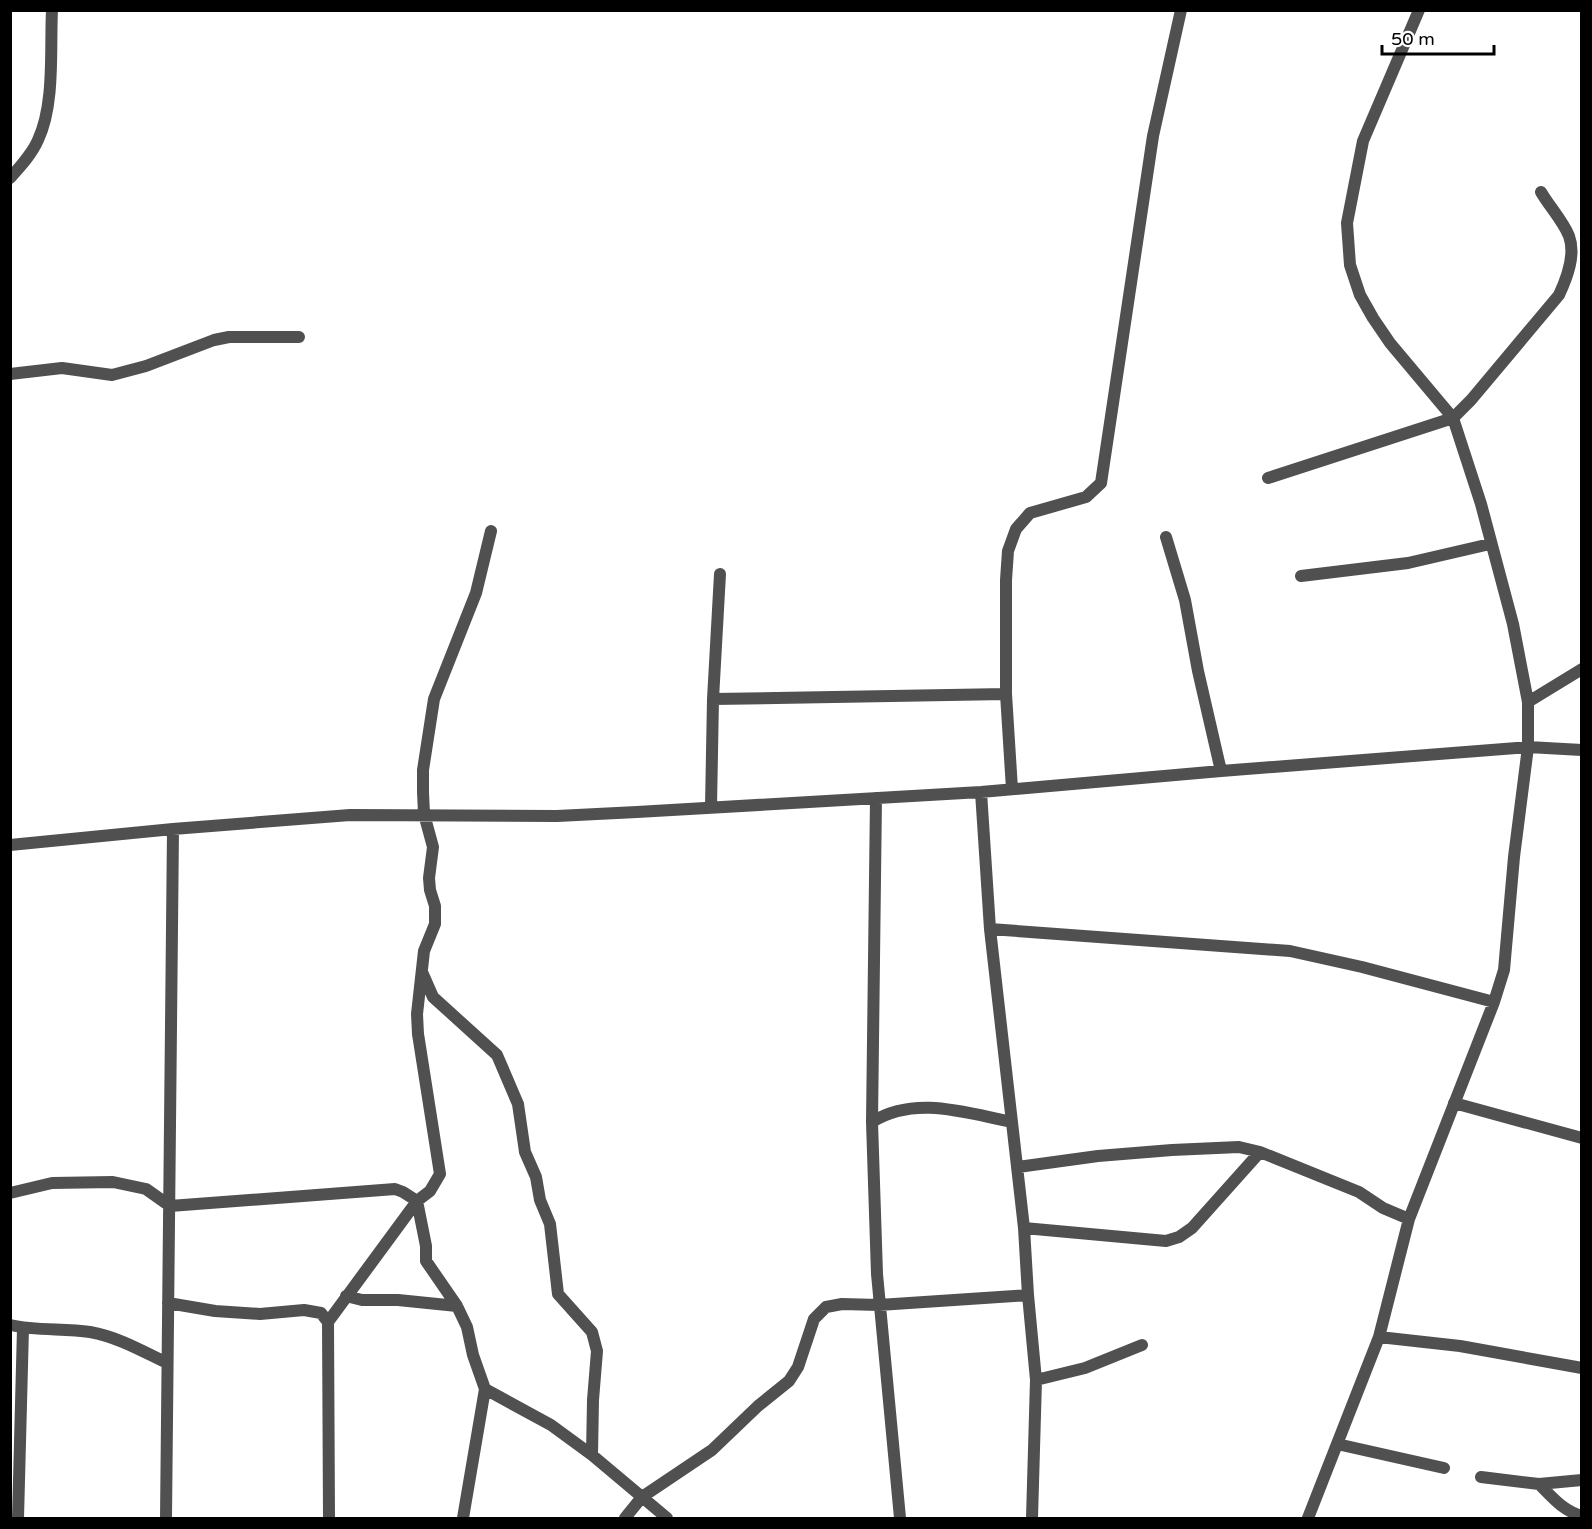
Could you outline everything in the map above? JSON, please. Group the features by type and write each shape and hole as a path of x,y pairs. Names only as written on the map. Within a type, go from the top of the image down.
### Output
{"street":[{"path":"10,178 38,140 46,110 52,10"},
{"path":"1012,789 1006,694 1008,551 1016,530 1030,513 1086,497 1101,483 1153,136 1181,10"},
{"path":"1308,1518 1379,1337 1409,1219 1494,1002 1504,970 1514,857 1528,747 1528,702 1513,624 1481,504 1453,418 1390,343 1373,318 1360,295 1350,265 1347,223 1363,141 1419,10"},
{"path":"1268,478 1453,418 1471,400 1559,295 1568,276 1571,254 1569,237 1541,192"},
{"path":"10,374 62,368 112,375 146,366 214,340 229,337 299,337"},
{"path":"329,1518 328,1322 417,1201 430,1191 440,1174 418,1034 417,1014 424,951 435,924 435,906 429,890 433,847 424,814 423,770 434,699 476,593 491,531"},
{"path":"1166,537 1185,600 1198,671 1221,771"},
{"path":"1301,576 1408,563 1490,544"},
{"path":"711,807 713,699 720,574"},
{"path":"1528,702 1581,669"},
{"path":"713,699 1006,694"},
{"path":"10,845 350,815 557,816 981,792 1528,747 1581,750"},
{"path":"981,792 990,929 1018,1167 1036,1380 1032,1518"},
{"path":"876,798 872,1122 879,1305 900,1518"},
{"path":"165,1518 173,829"},
{"path":"990,929 1290,951 1362,967 1494,1002"},
{"path":"422,971 434,997 497,1055 518,1104 525,1152 536,1177 540,1200 549,1224 558,1294 592,1332 597,1351 592,1455"},
{"path":"1454,1103 1581,1138"},
{"path":"872,1122 886,1113 914,1108 941,1108 1012,1122"},
{"path":"1018,1167 1098,1156 1239,1147 1260,1152 1359,1192 1383,1208 1409,1219"},
{"path":"1024,1228 1166,1240 1179,1237 1192,1228 1260,1152"},
{"path":"10,1193 52,1184 113,1182 146,1189 170,1206 395,1189 417,1201 426,1246 426,1260 457,1306 467,1326 473,1355 485,1389 463,1518"},
{"path":"625,1518 642,1497 712,1450 758,1406 789,1381 798,1367 814,1319 826,1307 842,1304 879,1305 1028,1295"},
{"path":"346,1296 369,1301 398,1300 457,1306"},
{"path":"168,1303 215,1311 260,1314 304,1310 321,1313 328,1322"},
{"path":"18,1518 17,1327 89,1332 126,1343 167,1364"},
{"path":"1379,1337 1460,1346 1581,1368"},
{"path":"1036,1380 1085,1368 1142,1345"},
{"path":"485,1389 551,1425 592,1455 667,1518"},
{"path":"1337,1444 1444,1467"},
{"path":"1481,1477 1539,1484 1581,1480"},
{"path":"1539,1484 1560,1505 1571,1513 1581,1516"}]}
